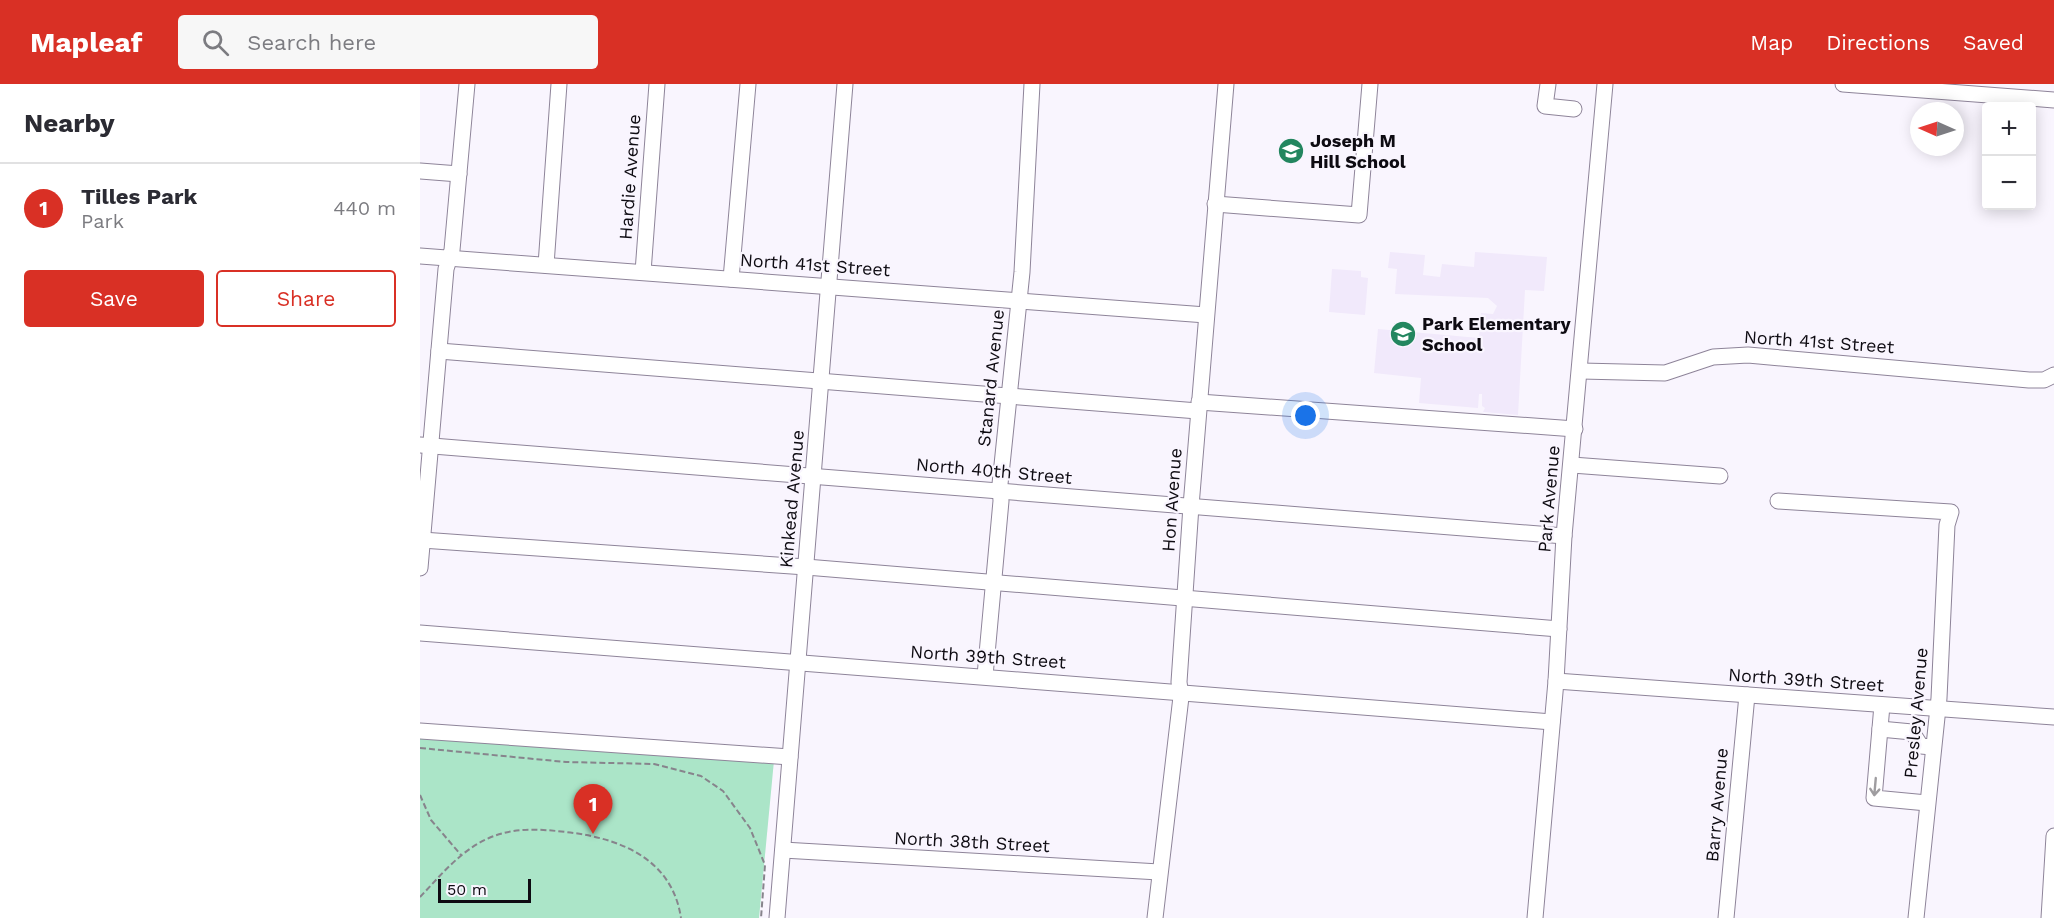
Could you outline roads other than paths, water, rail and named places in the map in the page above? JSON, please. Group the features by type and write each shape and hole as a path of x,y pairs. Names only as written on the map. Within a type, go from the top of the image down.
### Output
{"street":[{"path":"420,568 425,446 439,351 446,269 450,258 467,84"},
{"path":"546,265 560,84"},
{"name":"Hardie Avenue","path":"643,272 657,84"},
{"path":"731,279 748,84"},
{"name":"Kinkead Avenue","path":"777,918 845,84"},
{"name":"Stanard Avenue","path":"985,676 1019,300 1032,84"},
{"name":"Hon Avenue","path":"1155,918 1180,692 1198,406 1226,84"},
{"path":"1215,204 1359,215 1370,84"},
{"path":"1548,84 1545,106 1574,109"},
{"name":"Park Avenue","path":"1535,918 1556,681 1564,536 1581,371 1605,84"},
{"path":"1843,84 1984,89 2054,100"},
{"path":"420,171 459,174"},
{"name":"North 41st Street","path":"420,256 1206,315"},
{"path":"439,351 821,380 1009,397 1575,429"},
{"name":"North 41st Street","path":"1581,371 1665,373 1713,357 1748,355 2029,380 2044,380 2054,375"},
{"name":"North 40th Street","path":"425,446 1564,536"},
{"path":"1572,465 1720,476"},
{"name":"Presley Avenue","path":"1779,501 1951,512 1947,525 1939,698 1936,708 1916,918"},
{"path":"422,540 806,567 1559,629"},
{"name":"North 39th Street","path":"420,633 1552,722"},
{"name":"North 39th Street","path":"1556,681 2054,717"},
{"name":"Barry Avenue","path":"1726,918 1747,694"},
{"path":"1882,705 1874,798 1927,803"},
{"path":"1880,729 1912,732 1921,746 1932,747"},
{"path":"420,731 790,757"},
{"path":"2049,918 2054,836"},
{"name":"North 38th Street","path":"783,850 1160,872"}],"place":[{"name":"Joseph M Hill School","path":"1291,151"},
{"name":"Park Elementary School","path":"1403,334"},
{"name":"Tilles Park","path":"593,834"}]}
